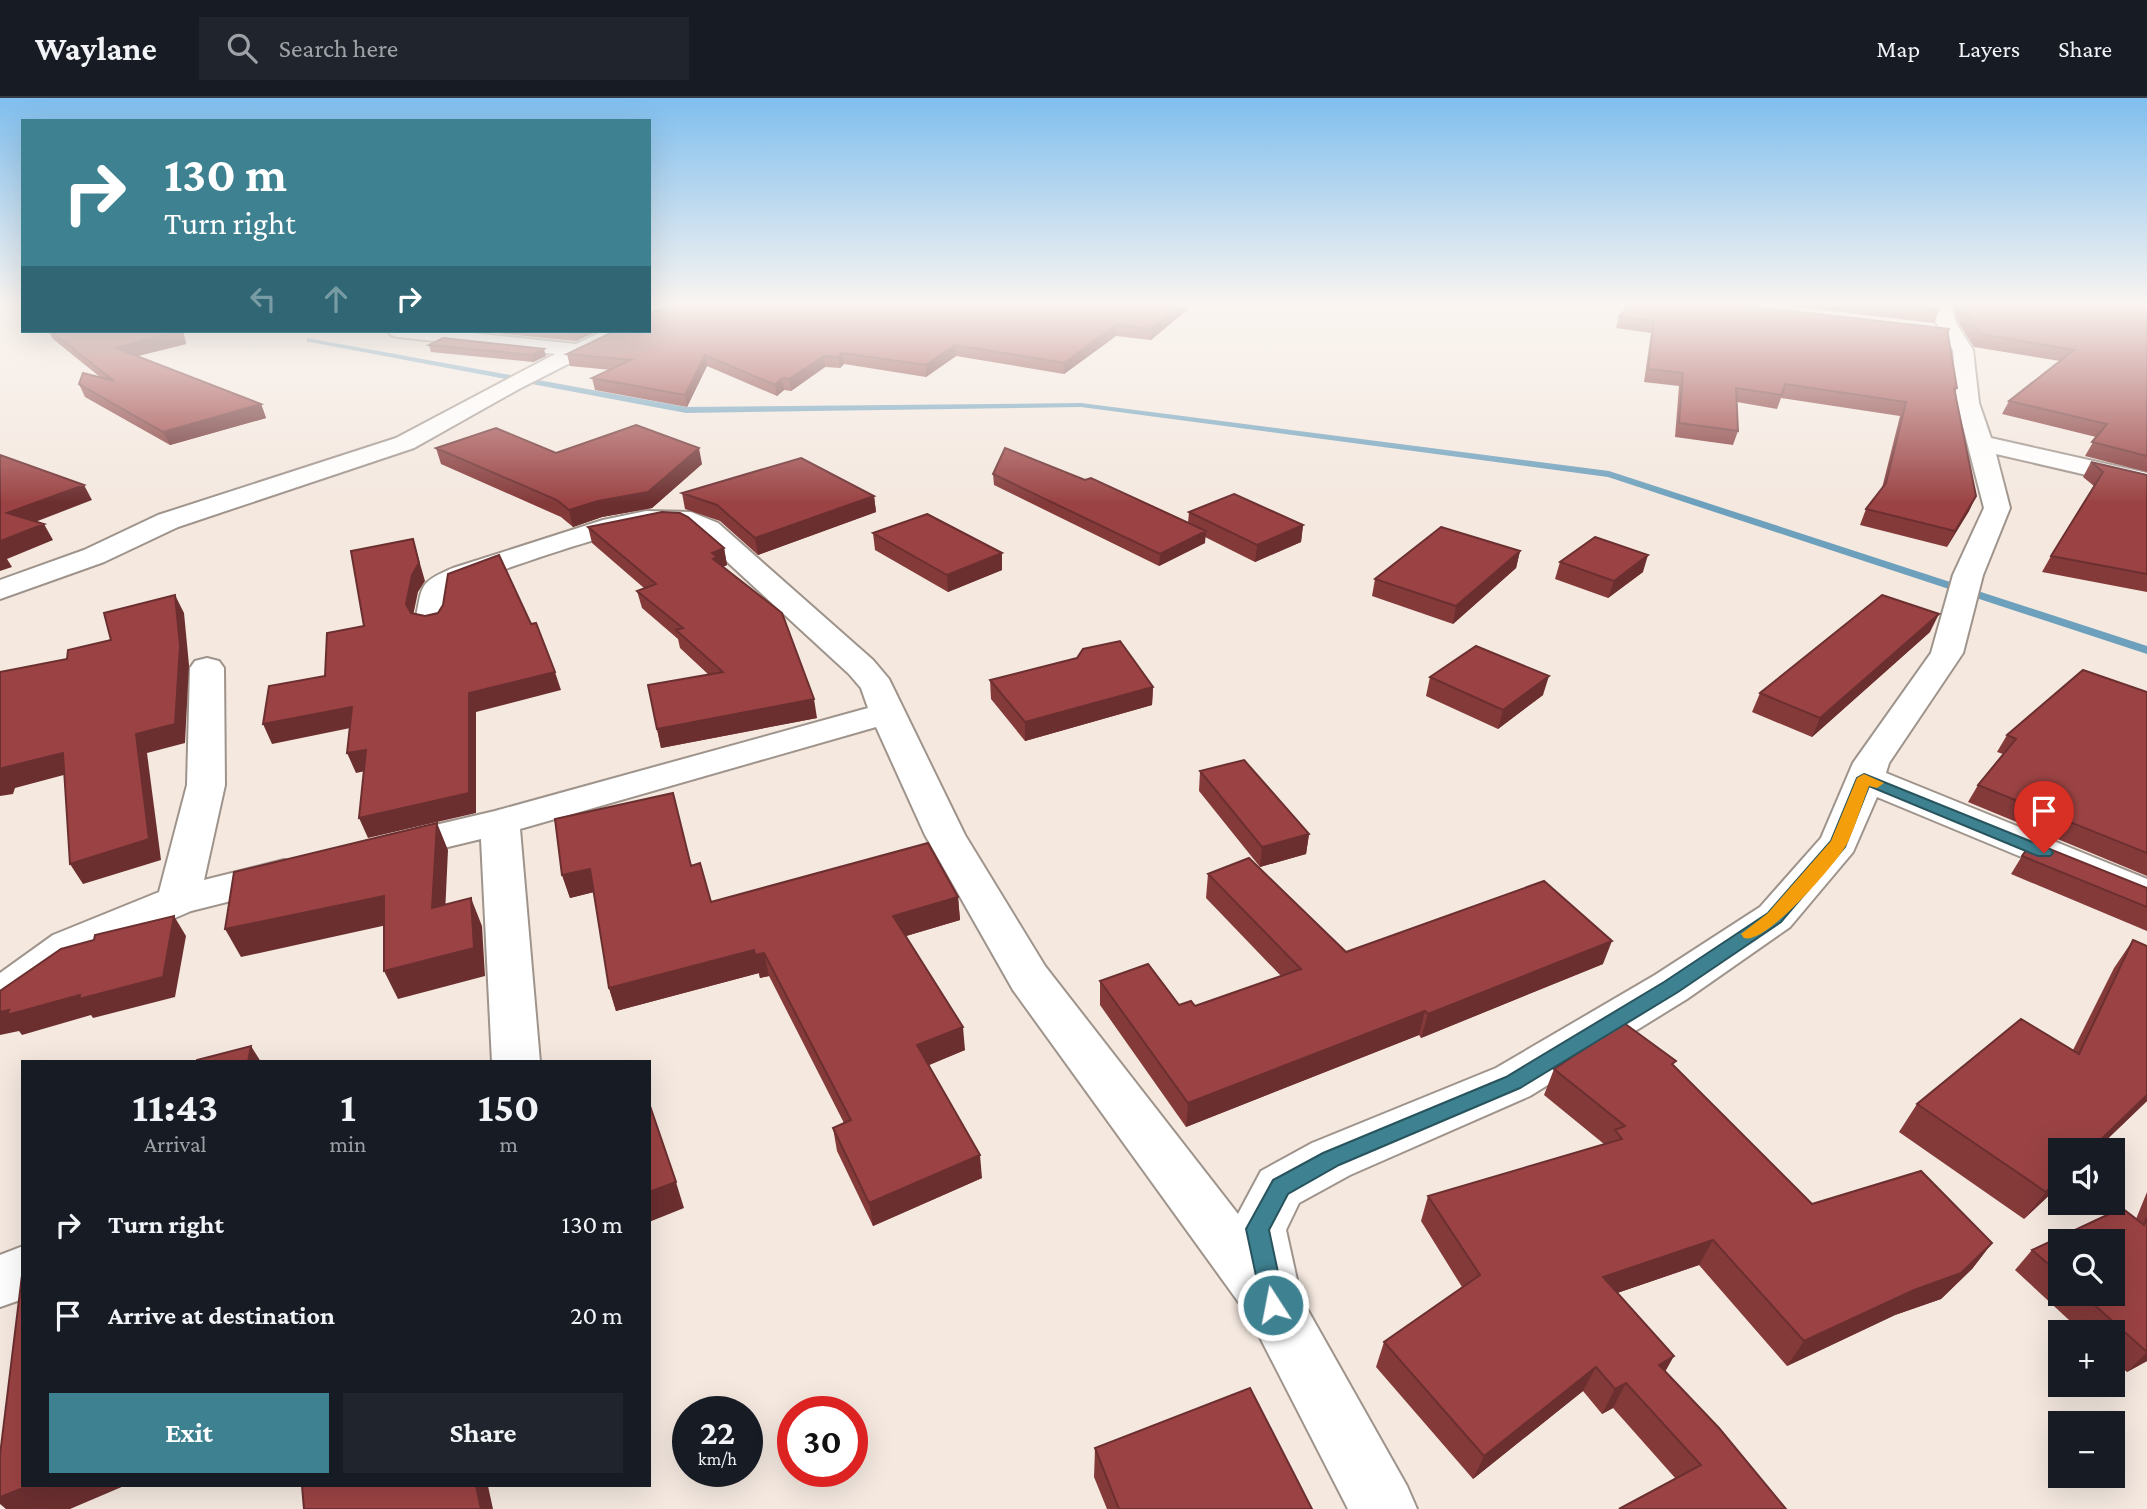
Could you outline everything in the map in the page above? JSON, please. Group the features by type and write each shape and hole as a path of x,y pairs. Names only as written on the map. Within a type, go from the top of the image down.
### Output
{"street":[{"path":"0,590 94,556 168,521 405,443 536,371"},
{"path":"1273,1305 1258,1229 1280,1187 1331,1159 1513,1083 1671,987 1774,918 1839,843 1871,763 1947,653 1968,575 1997,508 1968,403 1965,371"},
{"path":"1980,443 2147,481"},
{"path":"431,622 438,585 443,582 613,526 646,519 691,520 708,529 861,667 877,686 887,713 945,835 1030,978 1273,1305 1384,1509"},
{"path":"178,900 206,785 207,668"},
{"path":"352,858 500,822 887,713"},
{"path":"1864,778 2147,895"},
{"path":"500,822 516,1060"},
{"path":"0,996 69,946 178,900 312,867"},
{"path":"0,1281 21,1273"}],"building":[{"path":"101,371 175,371 261,404 163,432 79,384 83,373 114,381"},
{"path":"607,371 697,371 685,395 592,378"},
{"path":"742,371 801,371 789,379 782,378 775,385"},
{"path":"1664,371 1954,371 1957,388 1954,388 1976,496 1955,531 1866,509 1886,483 1906,402 1785,384 1782,395 1736,388 1738,431 1679,423 1683,373"},
{"path":"2047,371 2147,371 2147,456 2092,442 2107,424 2009,401"},
{"path":"636,425 699,448 648,492 598,501 569,510 557,500 436,448 496,428 556,453"},
{"path":"1005,448 1085,480 1091,478 1206,531 1160,554 993,474"},
{"path":"0,455 84,485 7,513 44,524 0,541"},
{"path":"801,458 874,496 755,538 717,505 682,493"},
{"path":"2091,462 2147,475 2147,574 2051,556 2103,472"},
{"path":"1234,494 1303,525 1257,545 1189,512"},
{"path":"662,512 680,513 688,517 724,548 712,553 717,557 713,559 782,613 814,699 657,729 648,685 723,672 676,630 683,628 637,591 656,584 588,527"},
{"path":"927,514 1002,553 947,575 873,533"},
{"path":"1441,527 1520,551 1456,606 1375,579"},
{"path":"1595,537 1648,555 1614,581 1560,562"},
{"path":"413,539 419,563 412,575 406,604 411,613 425,616 438,613 443,605 448,574 499,555 531,624 536,623 555,672 469,693 469,793 359,818 366,750 347,753 352,707 263,724 269,686 325,676 327,633 364,626 351,551"},
{"path":"175,595 180,646 175,724 136,734 149,839 70,864 63,753 2,768 0,773 0,672 67,659 68,650 111,640 104,613"},
{"path":"1882,595 1939,614 1820,718 1760,693"},
{"path":"1120,641 1153,687 1025,722 990,680 1077,658 1083,649"},
{"path":"1476,646 1549,676 1503,710 1430,677"},
{"path":"2083,670 2147,692 2147,853 1978,785 2016,739 2007,735"},
{"path":"1244,760 1309,834 1262,847 1200,771"},
{"path":"673,793 691,866 700,863 711,902 928,843 958,897 893,916 963,1027 917,1045 980,1155 869,1203 833,1128 851,1120 764,953 755,955 754,950 609,988 590,869 562,875 555,819"},
{"path":"437,823 432,908 471,898 474,948 384,971 384,896 225,929 234,872"},
{"path":"2032,842 2147,888 2147,907 2022,856"},
{"path":"1249,858 1346,952 1544,881 1612,941 1428,1014 1425,1011 1188,1103 1100,981 1148,964 1179,1005 1191,1001 1195,1006 1301,969 1208,874"},
{"path":"174,916 163,977 79,999 80,995 7,1015 9,1010 0,1012 0,991 61,949 94,940 95,935"},
{"path":"2133,940 2147,946 2147,1095 2102,1138 2048,1138 2046,1192 1917,1104 2021,1019 2079,1054"},
{"path":"1624,1023 1676,1061 1672,1064 1812,1204 1921,1171 1992,1243 1961,1273 1914,1290 1804,1341 1713,1240 1603,1277 1674,1356 1659,1365 1719,1428 1786,1509 1619,1509 1701,1465 1626,1383 1615,1389 1596,1367 1484,1456 1384,1342 1480,1275 1428,1196 1622,1139 1615,1130 1625,1126 1554,1069"},
{"path":"251,1046 248,1060 197,1060"},
{"path":"651,1109 676,1182 651,1191"},
{"path":"2125,1210 2144,1225 2147,1217 2147,1352 2125,1332 2125,1320 2111,1320 2096,1306 2125,1306 2125,1229 2077,1229 2107,1215 2125,1215"},
{"path":"2048,1243 2048,1264 2032,1250"},
{"path":"21,1283 21,1487 25,1487 0,1497 0,1455"},
{"path":"1250,1388 1312,1509 1119,1509 1095,1448"},
{"path":"302,1487 476,1487 481,1509 304,1509"}],"waterway":[{"path":"476,371 686,410 1081,405 1609,474 2147,650"}],"slow traffic":[{"path":"1750,934 1774,918 1839,843 1864,778 1877,783"}],"route":[{"path":"1273,1305 1258,1229 1280,1187 1331,1159 1513,1083 1671,987 1774,918 1839,843 1864,778 2044,853"}]}
